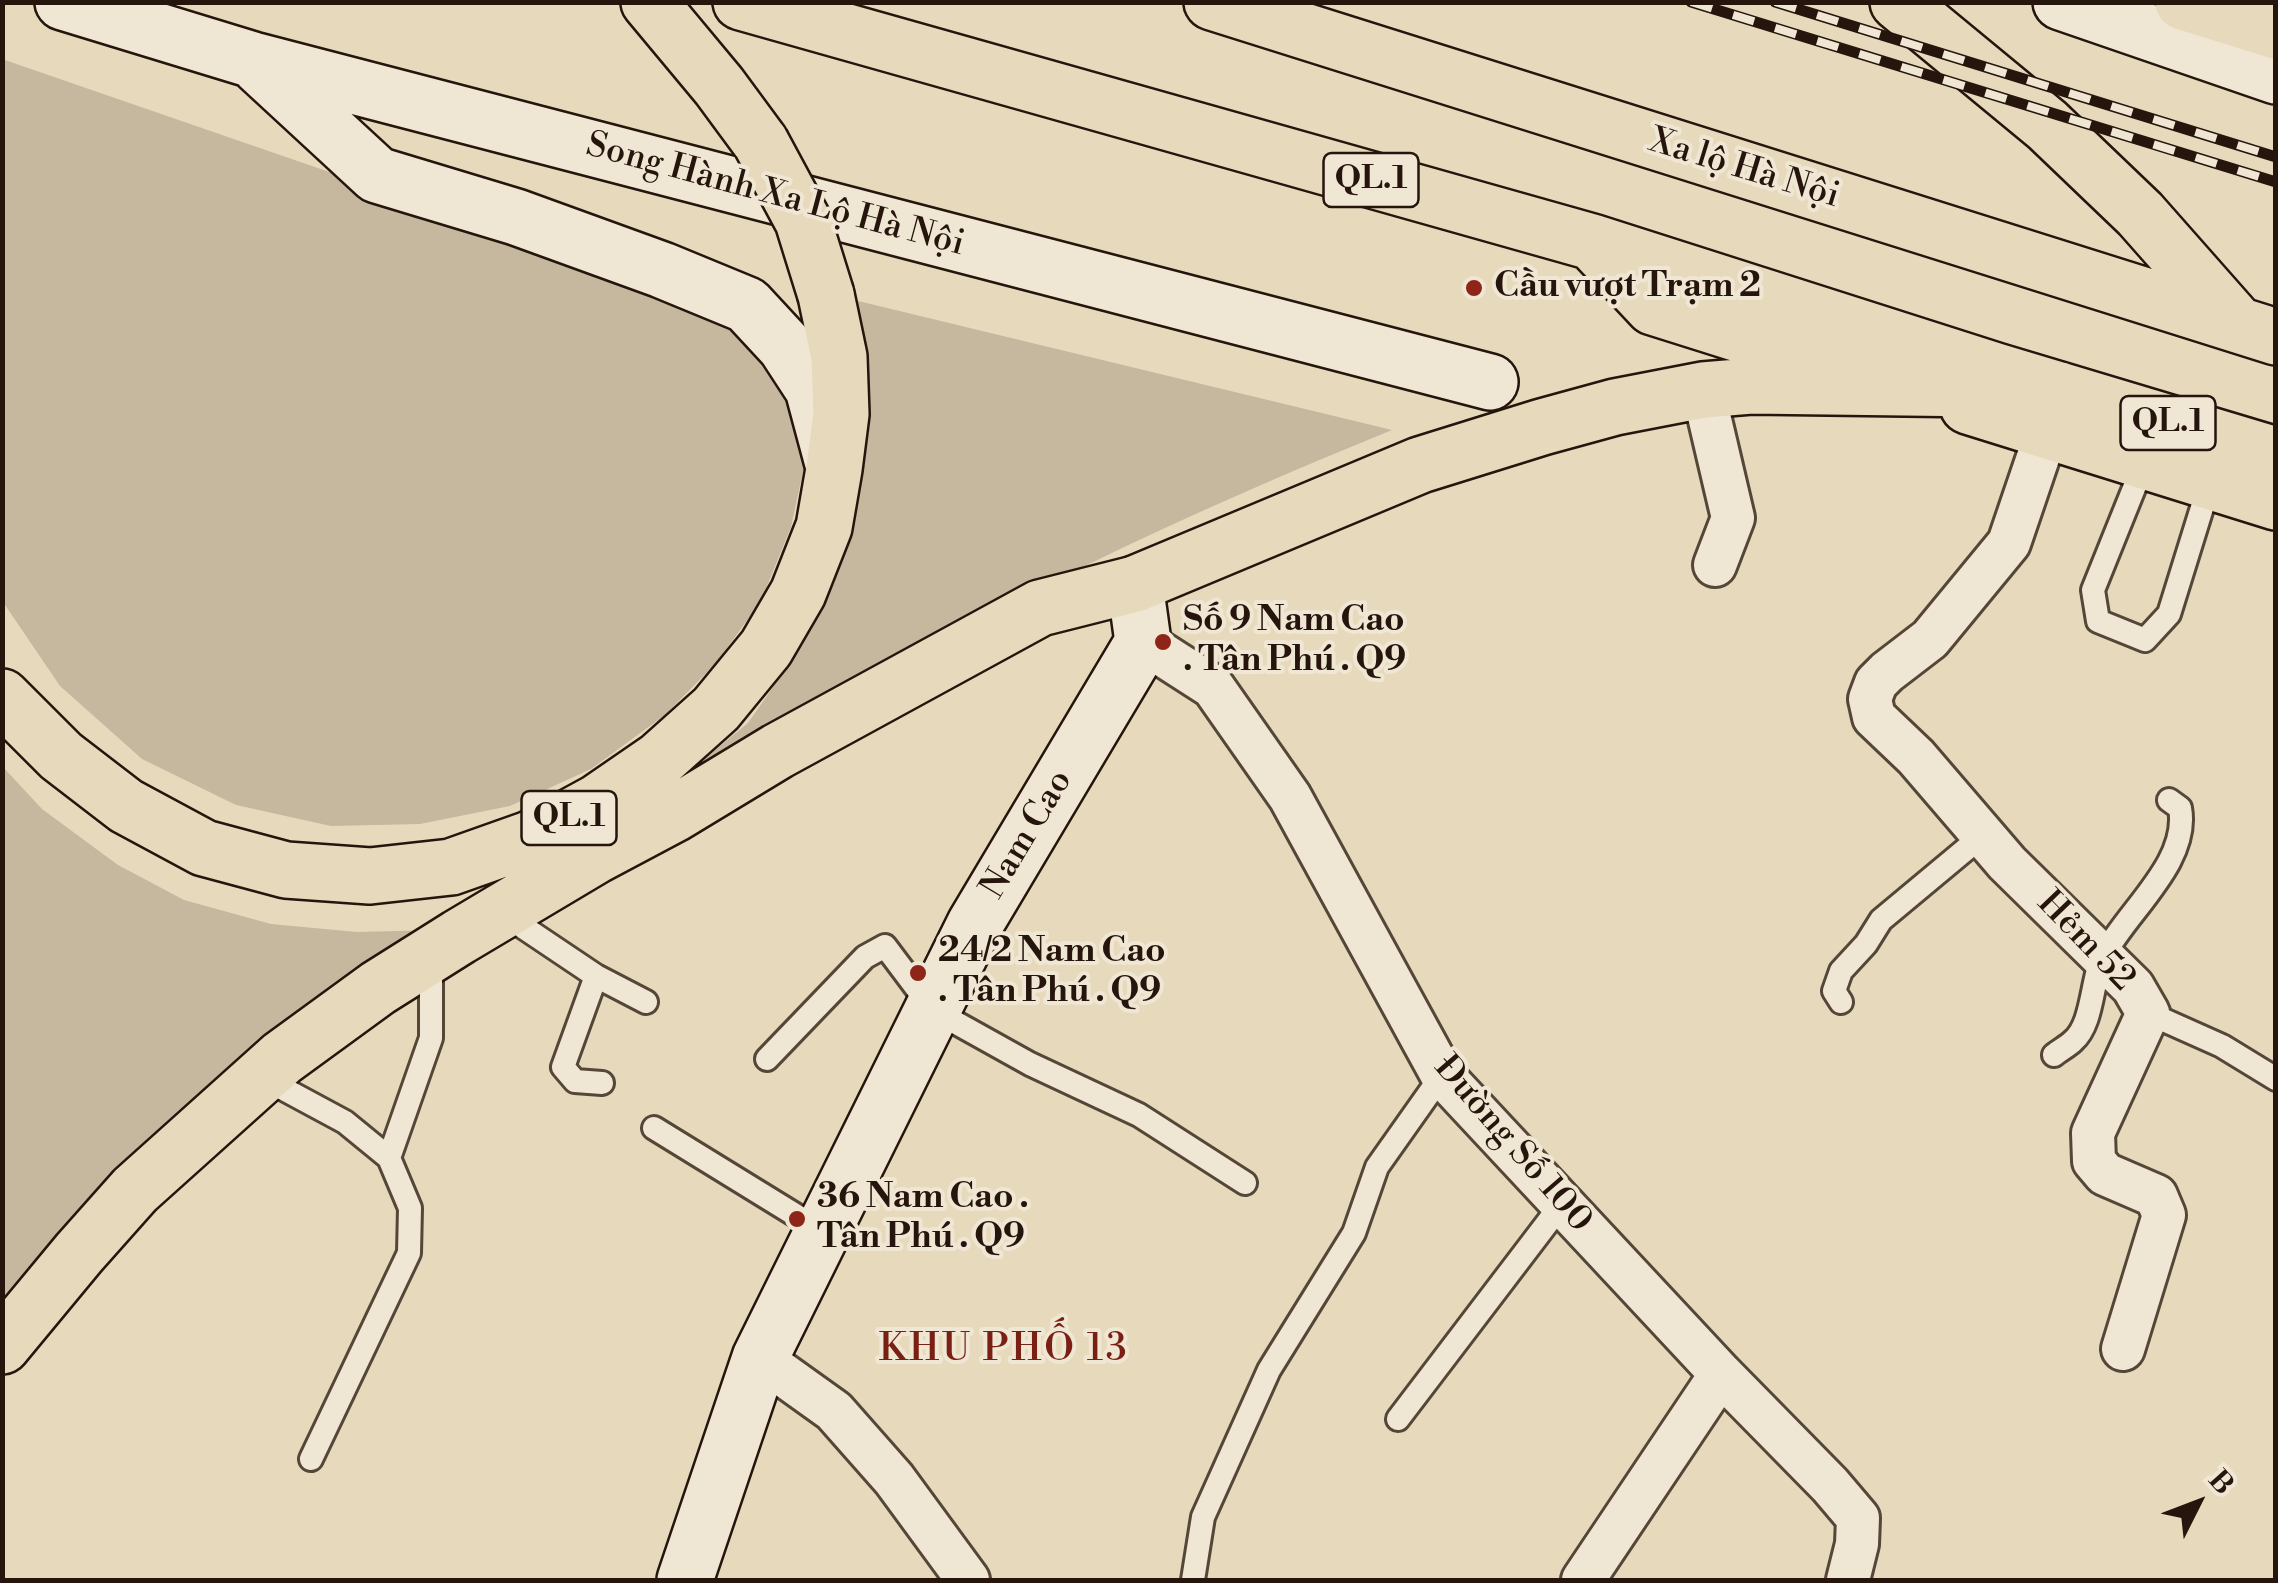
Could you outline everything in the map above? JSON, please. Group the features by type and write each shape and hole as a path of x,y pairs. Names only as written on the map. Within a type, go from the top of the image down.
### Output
{"highway":[{"name":"QL.1","path":"2,697 61,756 126,806 204,848 286,870 370,876 450,867 530,839 598,802 659,760 716,710 766,648 798,593 824,526 841,414 838,358 826,294 803,221 761,143 648,2"},
{"name":"QL.1","path":"740,2 1592,242 2054,410 2276,455"},
{"name":"Xa lộ Hà Nội","path":"1212,2 2257,332"},
{"path":"1898,2 2047,125 2257,332"},
{"path":"2183,2 2276,31"},
{"path":"1592,242 1653,307 1911,388"},
{"path":"2,1346 135,1190 282,1058 378,988 578,866 1040,608 1135,584 1420,465 1597,412 1703,390 1751,386 1911,388 2054,410"},
{"name":"QL.1","path":"2054,410 2145,461 2276,502"},
{"path":"2,1389 97,1273 205,1154 280,1087 411,990 1053,636 1135,584"}],"main road":[{"name":"Song Hành Xa Lộ Hà Nội","path":"63,2 253,60 1490,382"},
{"path":"2061,2 2276,76"},
{"path":"253,60 377,175 516,217 747,305 785,346 813,389 834,469"},
{"path":"1135,584 1143,642"},
{"name":"Nam Cao","path":"685,1580 760,1358 976,924 1143,642"}],"street":[{"path":"1703,390 1733,518 1715,565"},
{"name":"Hẻm 52","path":"2054,410 2009,543 1930,639 1876,684 1870,700 1874,717 1916,758 2007,863 2133,987 2148,1013 2094,1133 2094,1161 2104,1174 2156,1196 2164,1215 2123,1348"},
{"name":"Đường Số 100","path":"1143,642 1213,687 1290,797 1442,1076 1858,1518 1857,1544 1848,1580"},
{"path":"760,1358 834,1411 894,1479 968,1580"},
{"path":"1583,1580 1720,1374"}],"lane":[{"path":"2145,461 2093,590 2098,621 2145,640 2169,614 2210,482"},
{"path":"2054,1055 2076,1039 2091,1004 2102,957 2172,856 2182,822 2180,808 2169,800"},
{"path":"1841,1002 1834,991 1841,971 1882,920 1983,836"},
{"path":"523,928 596,976 646,1002"},
{"path":"767,1059 865,957 885,946 933,1010 1030,1064 1139,1115 1245,1184"},
{"path":"596,976 563,1067 576,1080 602,1083"},
{"path":"389,1158 431,1038 431,978"},
{"path":"2148,1013 2222,1046 2276,1079"},
{"path":"1193,1580 1203,1517 1269,1370 1354,1233 1377,1167 1442,1076"},
{"path":"280,1087 346,1122 389,1158 410,1208 410,1253 311,1459"},
{"path":"654,1128 822,1232"},
{"path":"1398,1418 1562,1205"}],"shaded area":[{"path":"2,59 755,319 792,389 807,453 791,527 761,601 717,662 665,715 591,769 510,806 420,824 331,826 236,805 142,759 60,686 3,602"},
{"path":"854,300 1392,430 1237,495 1085,566 938,643 697,779 692,769 748,723 789,664 820,604"},
{"path":"3,767 42,809 118,865 184,900 271,924 357,932 438,930 3,1323"}],"railway":[{"path":"1691,2 2276,182"},
{"path":"1775,2 2276,157"}],"place":[{"name":"Cầu vượt Trạm 2","path":"1474,288"},
{"name":"Số 9 Nam Cao . Tân Phú . Q9","path":"1163,642"},
{"name":"24/2 Nam Cao . Tân Phú . Q9","path":"918,973"},
{"name":"36 Nam Cao . Tân Phú . Q9","path":"797,1219"}],"district":[{"name":"KHU PHỐ 13","path":"1004,1351"}]}
